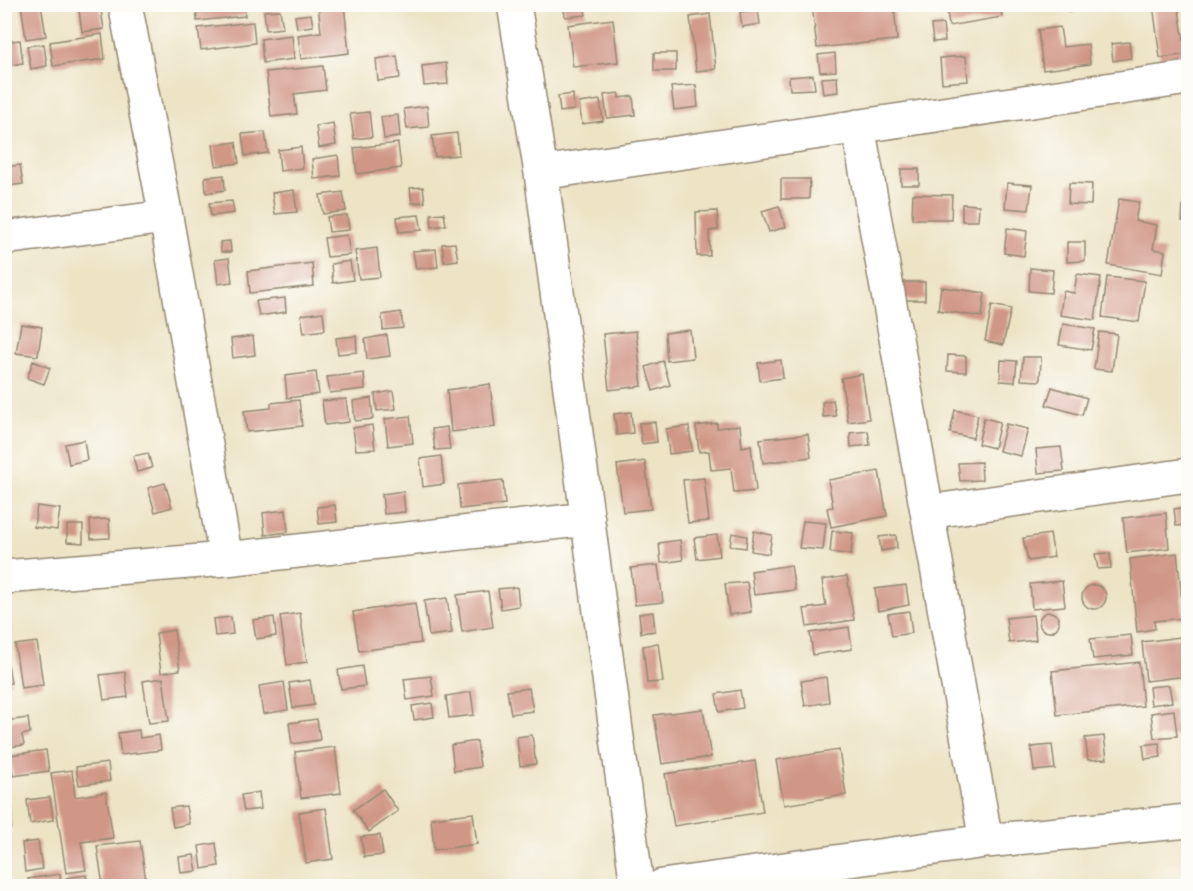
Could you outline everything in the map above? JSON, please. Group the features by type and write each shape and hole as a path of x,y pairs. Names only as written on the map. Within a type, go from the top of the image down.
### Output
{"street":[{"path":"125,4 166,217 226,559"},
{"path":"514,4 541,173 637,886"},
{"path":"541,173 1188,78"},
{"path":"858,126 986,841"},
{"path":"4,238 166,217"},
{"path":"927,512 1188,475"},
{"path":"4,577 226,559 588,519"},
{"path":"662,886 986,841 1188,821"}],"building":[{"path":"21,4 41,4 46,36 26,39"},
{"path":"78,4 100,4 104,29 82,32"},
{"path":"196,4 244,4 245,16 197,21"},
{"path":"318,4 344,4 349,53 301,59 298,35 321,32"},
{"path":"563,4 584,4 586,15 565,17"},
{"path":"686,4 733,4 733,6 687,11"},
{"path":"946,4 1000,4 1002,17 949,26"},
{"path":"1068,4 1108,4 1108,6 1069,12"},
{"path":"1153,4 1178,4 1186,54 1160,58"},
{"path":"812,5 894,5 897,40 817,48"},
{"path":"280,10 283,28 266,30 264,11"},
{"path":"758,10 760,24 742,27 740,12"},
{"path":"311,14 313,26 297,28 295,16"},
{"path":"710,14 716,69 696,71 690,17"},
{"path":"613,19 618,62 573,67 568,25"},
{"path":"253,22 255,43 201,50 198,28"},
{"path":"943,24 945,41 933,42 931,25"},
{"path":"1060,27 1063,47 1088,44 1090,64 1043,70 1038,30"},
{"path":"102,34 105,59 53,66 50,42"},
{"path":"292,35 294,59 263,63 261,39"},
{"path":"20,40 23,63 4,66 4,42"},
{"path":"1129,42 1131,58 1113,61 1111,44"},
{"path":"44,44 47,66 31,69 27,46"},
{"path":"654,53 676,53 676,71 654,71"},
{"path":"835,53 836,71 820,72 818,55"},
{"path":"397,56 400,78 378,81 376,59"},
{"path":"966,56 968,81 942,83 940,58"},
{"path":"446,63 448,84 424,86 422,66"},
{"path":"323,66 326,90 294,94 297,114 271,117 266,72"},
{"path":"813,75 815,89 790,90 789,77"},
{"path":"837,77 838,92 823,94 821,78"},
{"path":"696,85 698,107 674,110 671,87"},
{"path":"619,93 619,98 633,96 635,115 607,118 604,95"},
{"path":"573,94 574,110 560,112 558,96"},
{"path":"600,100 603,121 582,124 579,103"},
{"path":"427,106 429,127 407,129 404,109"},
{"path":"369,112 372,137 354,139 350,114"},
{"path":"398,115 400,137 384,139 381,117"},
{"path":"333,123 336,145 319,148 316,126"},
{"path":"265,132 268,153 245,156 242,134"},
{"path":"457,133 459,155 435,157 432,136"},
{"path":"236,142 239,163 216,166 213,145"},
{"path":"398,143 401,168 357,174 354,148"},
{"path":"301,147 303,168 280,171 278,150"},
{"path":"338,155 340,176 314,179 312,159"},
{"path":"20,165 23,184 7,186 4,167"},
{"path":"901,169 919,169 919,185 901,185"},
{"path":"224,175 225,190 206,193 205,177"},
{"path":"781,179 810,179 809,199 781,199"},
{"path":"1007,183 1032,185 1029,210 1005,208"},
{"path":"1069,183 1092,184 1091,205 1068,204"},
{"path":"423,187 425,202 412,203 410,188"},
{"path":"294,190 297,212 275,214 272,193"},
{"path":"343,192 346,211 323,214 320,195"},
{"path":"913,194 952,195 951,219 912,219"},
{"path":"1119,199 1139,202 1135,221 1157,225 1153,249 1165,251 1162,274 1108,265"},
{"path":"232,201 234,213 211,216 209,203"},
{"path":"1183,203 1188,204 1188,222 1182,221"},
{"path":"962,204 979,205 978,221 962,221"},
{"path":"779,206 786,227 769,232 762,211"},
{"path":"717,211 718,230 709,231 710,256 697,256 696,212"},
{"path":"444,213 446,225 432,227 431,214"},
{"path":"347,215 349,230 329,232 327,217"},
{"path":"419,215 422,230 399,232 397,217"},
{"path":"1007,228 1027,231 1024,256 1004,253"},
{"path":"347,235 350,255 327,257 324,238"},
{"path":"230,241 231,252 221,252 220,242"},
{"path":"1067,242 1085,242 1085,261 1067,262"},
{"path":"455,243 458,260 444,262 442,244"},
{"path":"377,248 380,277 359,279 355,251"},
{"path":"436,249 438,267 416,269 413,251"},
{"path":"229,258 232,282 218,284 215,260"},
{"path":"350,261 353,280 333,283 331,264"},
{"path":"312,263 314,286 250,293 248,271"},
{"path":"1030,268 1053,270 1051,293 1029,291"},
{"path":"1077,274 1101,277 1095,320 1060,315 1063,291 1074,293"},
{"path":"1107,277 1145,281 1139,322 1102,317"},
{"path":"900,282 925,282 925,300 901,300"},
{"path":"941,287 985,293 982,317 938,310"},
{"path":"285,298 286,312 259,316 256,301"},
{"path":"992,305 1011,309 1003,345 985,341"},
{"path":"323,312 325,330 304,333 301,315"},
{"path":"401,312 403,328 383,330 382,315"},
{"path":"21,324 42,327 38,356 16,353"},
{"path":"1063,324 1095,329 1091,350 1059,345"},
{"path":"690,330 693,358 667,361 665,333"},
{"path":"636,331 642,386 609,390 603,334"},
{"path":"1099,332 1117,334 1112,371 1094,369"},
{"path":"387,335 390,356 367,359 365,339"},
{"path":"253,336 255,355 233,358 231,339"},
{"path":"356,336 357,352 338,354 336,338"},
{"path":"948,355 966,356 966,372 947,371"},
{"path":"1023,357 1041,357 1040,381 1021,380"},
{"path":"781,360 783,378 760,381 758,363"},
{"path":"1001,360 1017,361 1015,382 1000,381"},
{"path":"33,361 50,368 44,384 27,378"},
{"path":"663,361 670,385 653,391 646,367"},
{"path":"316,372 319,394 287,398 285,376"},
{"path":"364,373 365,389 330,393 327,377"},
{"path":"862,374 869,419 848,422 841,378"},
{"path":"490,384 495,427 451,432 447,390"},
{"path":"1052,387 1087,398 1082,415 1046,405"},
{"path":"393,391 396,409 377,411 375,394"},
{"path":"371,398 373,419 355,421 353,401"},
{"path":"346,399 349,422 325,425 322,401"},
{"path":"299,400 302,426 247,432 244,411 271,408 271,403"},
{"path":"833,400 836,416 823,417 822,402"},
{"path":"955,410 978,415 973,438 950,433"},
{"path":"631,412 633,433 617,435 614,414"},
{"path":"410,416 413,443 388,446 385,419"},
{"path":"984,418 1000,422 994,448 978,444"},
{"path":"655,422 657,442 642,444 639,423"},
{"path":"717,423 717,428 740,425 742,447 751,445 756,491 734,493 731,468 711,470 709,451 699,452 696,426"},
{"path":"1006,424 1028,429 1021,456 999,451"},
{"path":"372,425 375,449 356,450 353,428"},
{"path":"689,426 692,451 669,454 666,429"},
{"path":"447,427 450,449 435,450 432,429"},
{"path":"868,431 870,445 851,447 850,433"},
{"path":"808,434 811,457 763,463 760,439"},
{"path":"84,440 87,460 69,464 65,444"},
{"path":"1061,447 1064,471 1038,473 1036,449"},
{"path":"148,453 152,468 137,472 133,456"},
{"path":"441,456 444,484 423,487 420,459"},
{"path":"645,461 651,509 623,512 617,465"},
{"path":"981,462 982,480 960,481 958,463"},
{"path":"879,471 887,516 831,527 827,508 833,507 828,480"},
{"path":"704,478 709,521 688,523 683,480"},
{"path":"503,480 505,504 460,509 458,485"},
{"path":"165,483 172,507 155,512 148,488"},
{"path":"403,491 405,512 384,514 382,494"},
{"path":"335,505 337,522 319,524 317,507"},
{"path":"37,506 60,509 57,530 34,527"},
{"path":"1188,507 1188,525 1176,526 1174,509"},
{"path":"286,510 288,532 265,535 263,513"},
{"path":"1166,513 1169,548 1127,553 1123,518"},
{"path":"109,519 110,538 91,539 90,520"},
{"path":"803,521 826,523 823,550 799,548"},
{"path":"67,525 83,525 83,543 67,542"},
{"path":"754,531 772,535 769,554 751,551"},
{"path":"832,531 853,533 851,555 830,552"},
{"path":"732,533 747,536 746,548 730,546"},
{"path":"1050,534 1054,557 1028,561 1023,538"},
{"path":"717,535 720,556 697,559 694,538"},
{"path":"896,535 897,548 881,551 879,537"},
{"path":"680,540 683,560 661,563 659,543"},
{"path":"1110,553 1111,568 1098,569 1095,554"},
{"path":"1177,553 1184,618 1154,621 1155,629 1137,632 1130,559"},
{"path":"658,565 663,602 635,605 631,568"},
{"path":"791,565 795,590 754,595 751,571"},
{"path":"847,576 854,620 807,627 804,609 826,606 822,580"},
{"path":"1062,581 1065,606 1032,609 1030,584"},
{"path":"747,582 751,612 729,615 725,584"},
{"path":"906,585 909,605 878,611 875,589"},
{"path":"1094,585 1103,588 1106,597 1103,606 1094,609 1085,606 1082,597 1085,588"},
{"path":"517,587 519,606 501,609 498,589"},
{"path":"488,591 493,627 462,632 457,595"},
{"path":"447,598 452,633 429,636 424,601"},
{"path":"415,603 421,643 359,651 353,612"},
{"path":"909,611 912,633 892,636 888,614"},
{"path":"653,612 655,631 641,633 639,614"},
{"path":"1049,612 1056,615 1059,622 1056,629 1049,632 1042,629 1039,622 1042,615"},
{"path":"300,613 307,662 287,665 280,616"},
{"path":"1033,615 1036,640 1009,643 1006,618"},
{"path":"231,617 233,634 215,636 213,619"},
{"path":"274,617 276,636 256,639 253,620"},
{"path":"849,627 852,649 813,655 810,633"},
{"path":"174,630 180,670 161,673 156,633"},
{"path":"1131,635 1133,655 1093,659 1090,639"},
{"path":"1188,636 1188,676 1146,681 1142,642"},
{"path":"37,642 43,685 21,688 15,645"},
{"path":"658,643 663,682 647,683 643,646"},
{"path":"1139,662 1143,706 1057,715 1052,671"},
{"path":"4,664 8,664 11,683 4,684"},
{"path":"362,666 365,686 341,689 338,670"},
{"path":"125,672 128,697 104,700 100,675"},
{"path":"431,676 434,696 407,700 404,679"},
{"path":"826,677 829,702 805,706 801,681"},
{"path":"163,678 169,721 149,723 143,681"},
{"path":"310,680 314,705 293,708 289,683"},
{"path":"284,682 288,710 263,714 259,686"},
{"path":"1169,685 1172,702 1151,705 1149,687"},
{"path":"529,688 533,711 511,714 507,691"},
{"path":"740,690 743,708 719,712 716,694"},
{"path":"471,692 474,715 449,718 446,696"},
{"path":"432,703 434,717 414,720 412,706"},
{"path":"703,709 711,757 662,764 654,715"},
{"path":"1174,710 1177,736 1154,738 1151,713"},
{"path":"28,718 30,733 22,735 24,745 9,747 5,721"},
{"path":"317,719 320,740 292,744 289,723"},
{"path":"139,730 140,738 159,735 161,750 121,755 118,733"},
{"path":"532,735 536,764 520,766 517,737"},
{"path":"1104,736 1107,759 1088,760 1085,738"},
{"path":"477,741 480,767 454,771 451,745"},
{"path":"1159,743 1161,757 1145,759 1143,745"},
{"path":"1052,745 1055,769 1034,771 1031,747"},
{"path":"335,747 341,793 301,798 295,752"},
{"path":"46,750 49,771 13,776 10,755"},
{"path":"839,750 846,795 784,805 776,760"},
{"path":"755,761 763,812 674,826 665,774"},
{"path":"108,763 110,781 79,785 76,767"},
{"path":"72,770 75,797 106,792 113,838 81,842 86,870 66,873 51,773"},
{"path":"383,789 398,811 369,832 353,810"},
{"path":"259,792 261,809 244,811 241,795"},
{"path":"50,797 53,820 30,824 27,800"},
{"path":"4,800 8,800 11,828 4,829"},
{"path":"186,806 189,824 173,827 170,808"},
{"path":"326,808 333,859 306,863 299,812"},
{"path":"473,813 477,844 434,850 431,818"},
{"path":"380,835 383,855 364,857 361,837"},
{"path":"38,841 42,869 25,872 22,843"},
{"path":"140,841 146,881 103,886 97,846"},
{"path":"216,843 219,866 202,869 199,846"},
{"path":"194,855 197,871 181,873 179,857"},
{"path":"60,874 61,886 29,886 28,879"},
{"path":"86,875 88,886 67,886 66,878"}]}
